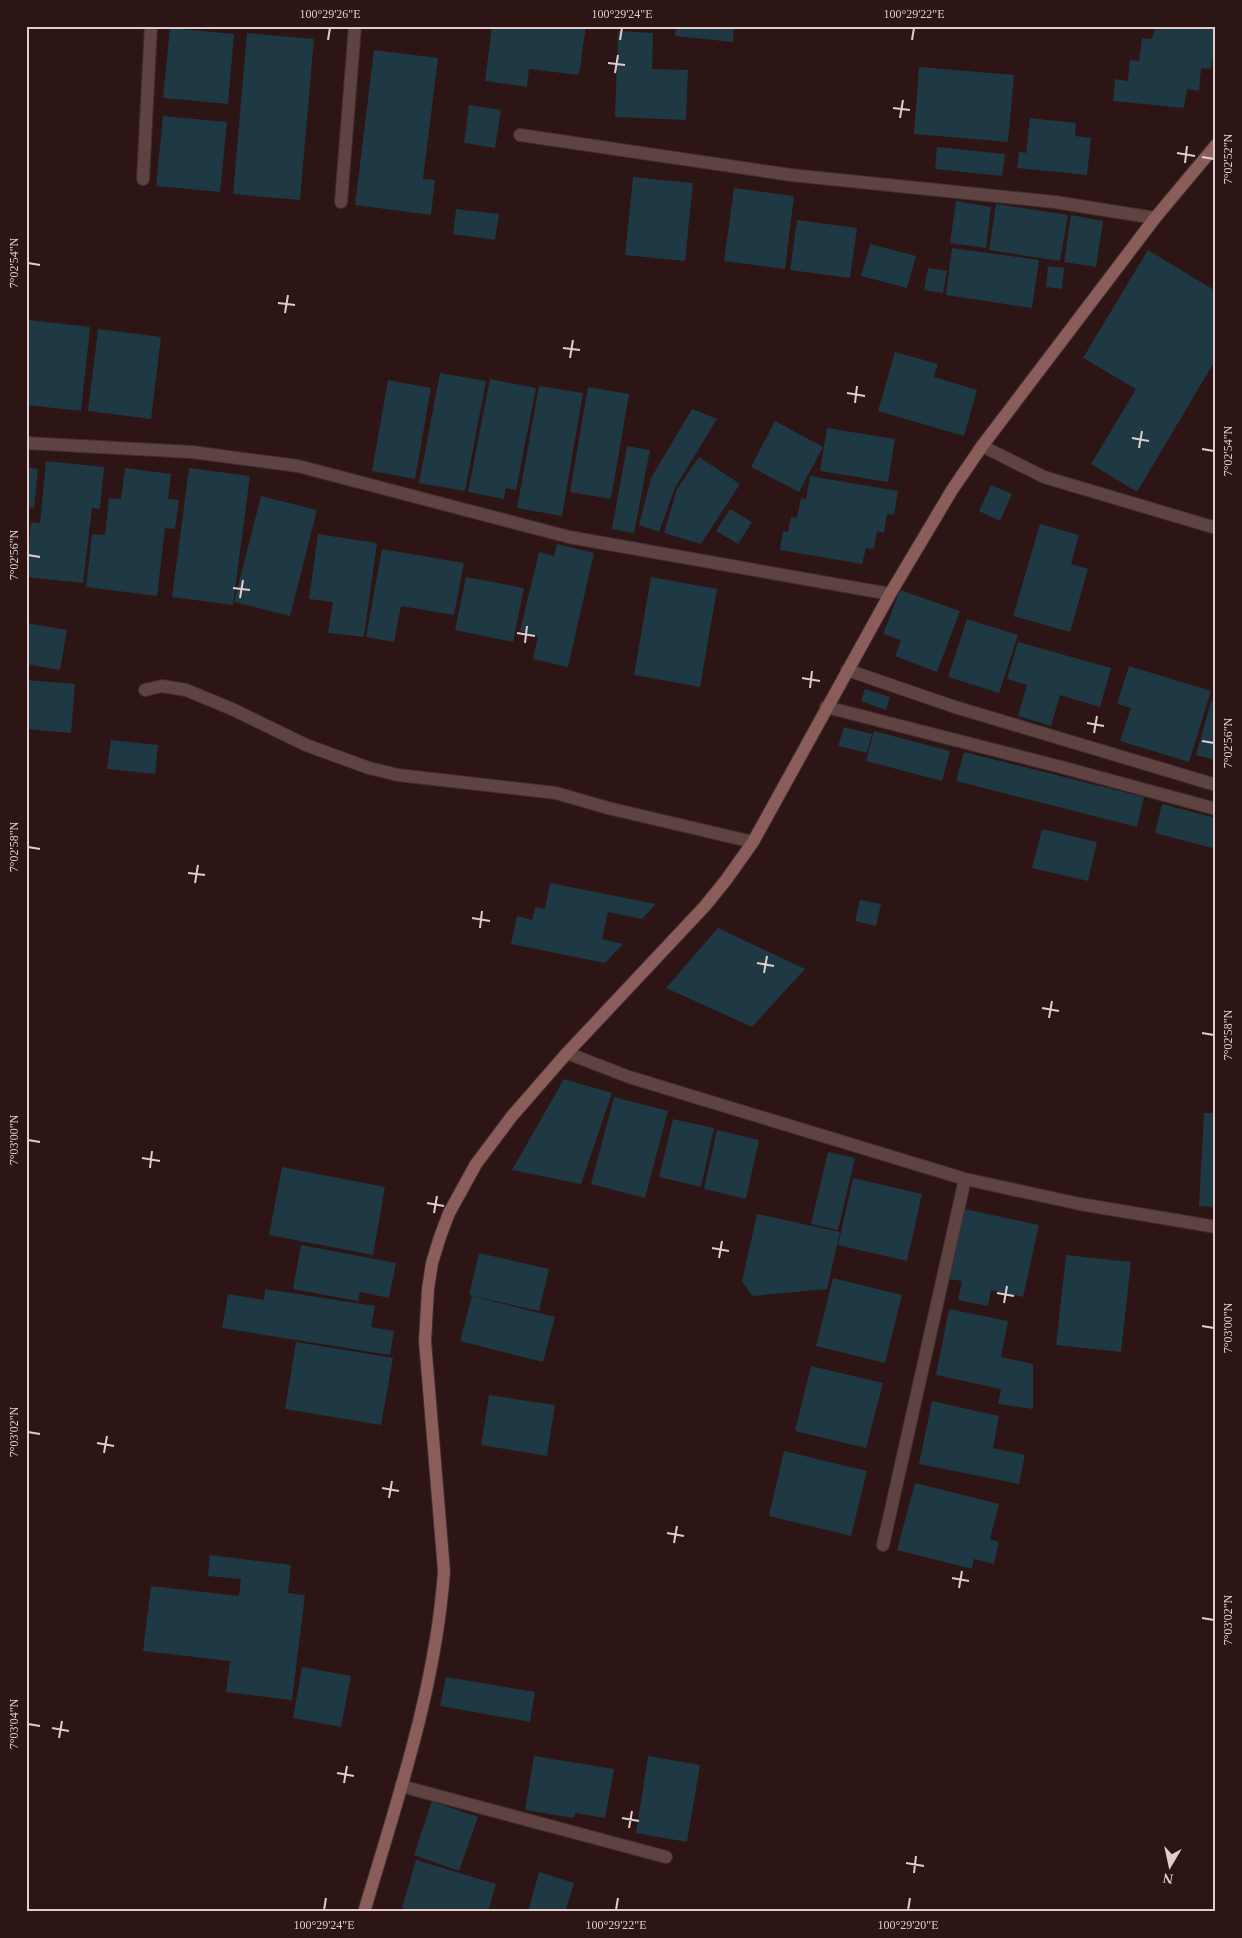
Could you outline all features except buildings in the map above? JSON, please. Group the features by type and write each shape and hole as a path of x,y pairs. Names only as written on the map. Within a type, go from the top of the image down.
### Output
{"street":[{"path":"143,179 151,26"},
{"path":"341,202 355,26"},
{"path":"520,134 791,175 1055,202 1155,218"},
{"path":"364,1912 401,1786 430,1669 442,1599 444,1571 425,1341 428,1289 432,1263 449,1213 460,1190 476,1164 512,1116 567,1052 705,906 726,880 753,842 826,707 952,490 982,446 1155,218 1216,145"},
{"path":"26,442 192,452 298,466 569,537 890,594"},
{"path":"982,446 1044,477 1216,528"},
{"path":"847,670 955,707 1216,785"},
{"path":"145,690 162,686 186,690 232,709 306,746 369,768 398,775 556,793 608,808 753,842"},
{"path":"826,707 1216,808"},
{"path":"567,1052 629,1077 965,1179 1080,1204 1216,1227"},
{"path":"882,1545 965,1179"},
{"path":"401,1786 666,1857"}]}
